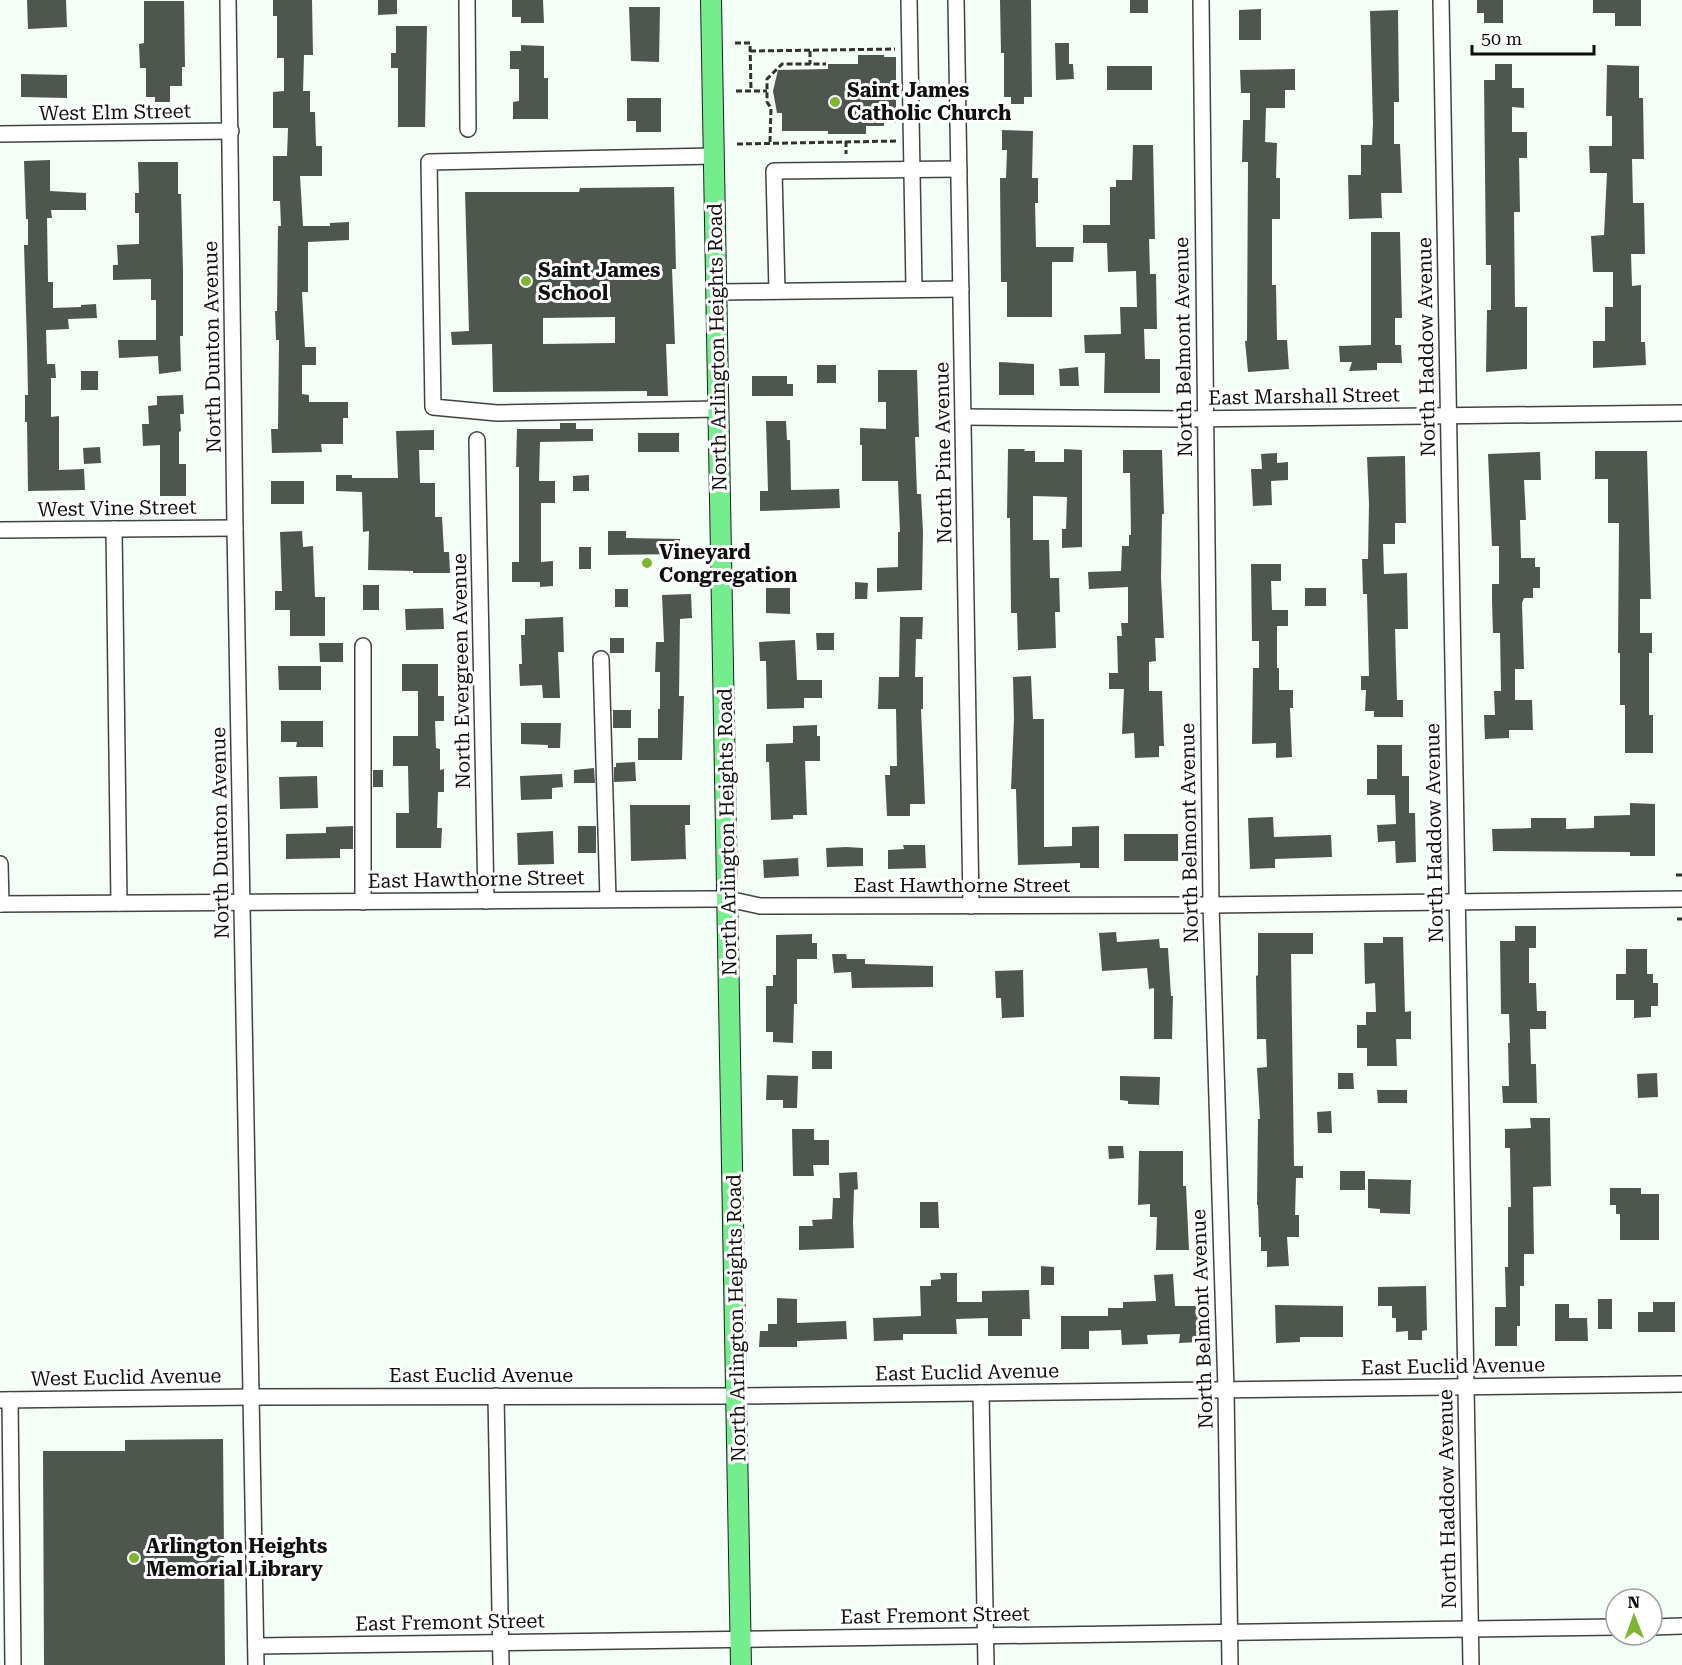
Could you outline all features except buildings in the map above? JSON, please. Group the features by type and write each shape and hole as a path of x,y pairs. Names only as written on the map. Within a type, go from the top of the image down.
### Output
{"main road":[{"name":"North Arlington Heights Road","path":"711,0 738,1396 741,1665"}],"street":[{"name":"North Dunton Avenue","path":"228,0 235,528 256,1665"},
{"path":"467,0 468,129"},
{"path":"909,0 914,289"},
{"name":"North Pine Avenue","path":"956,0 971,906"},
{"name":"North Belmont Avenue","path":"1201,0 1211,905 1226,1390 1230,1665"},
{"name":"North Haddow Avenue","path":"1442,0 1471,1665"},
{"name":"West Elm Street","path":"0,134 231,131"},
{"path":"714,156 429,162 433,407 497,413 718,409"},
{"path":"777,291 774,171 959,169"},
{"path":"716,292 961,289"},
{"name":"East Marshall Street","path":"963,417 1205,419 1682,413"},
{"name":"North Evergreen Avenue","path":"477,440 486,901"},
{"name":"West Vine Street","path":"0,530 235,528"},
{"path":"114,529 119,903"},
{"path":"363,646 363,902"},
{"path":"601,659 608,899"},
{"path":"0,864 0,904"},
{"name":"East Hawthorne Street","path":"0,904 728,899 760,906 971,906 1682,899"},
{"name":"East Euclid Avenue","path":"252,1396 738,1396 1682,1384"},
{"path":"981,1393 986,1665"},
{"name":"West Euclid Avenue","path":"5,1400 252,1396"},
{"path":"496,1396 501,1665"},
{"path":"5,1400 6,1646 13,1665"},
{"path":"1664,1627 1682,1626"},
{"name":"East Fremont Street","path":"256,1646 1604,1627"}],"path":[{"path":"735,44 750,43 751,91"},
{"path":"750,51 910,49"},
{"path":"810,50 810,64"},
{"path":"770,142 771,108 767,102 767,79 782,64 826,64"},
{"path":"736,91 767,91"},
{"path":"737,144 912,140"},
{"path":"1676,874 1682,875"}],"place":[{"name":"Saint James Catholic Church","path":"835,102"},
{"name":"Saint James School","path":"526,281"},
{"name":"Vineyard Congregation","path":"647,563"},
{"name":"Arlington Heights Memorial Library","path":"134,1558"}]}
